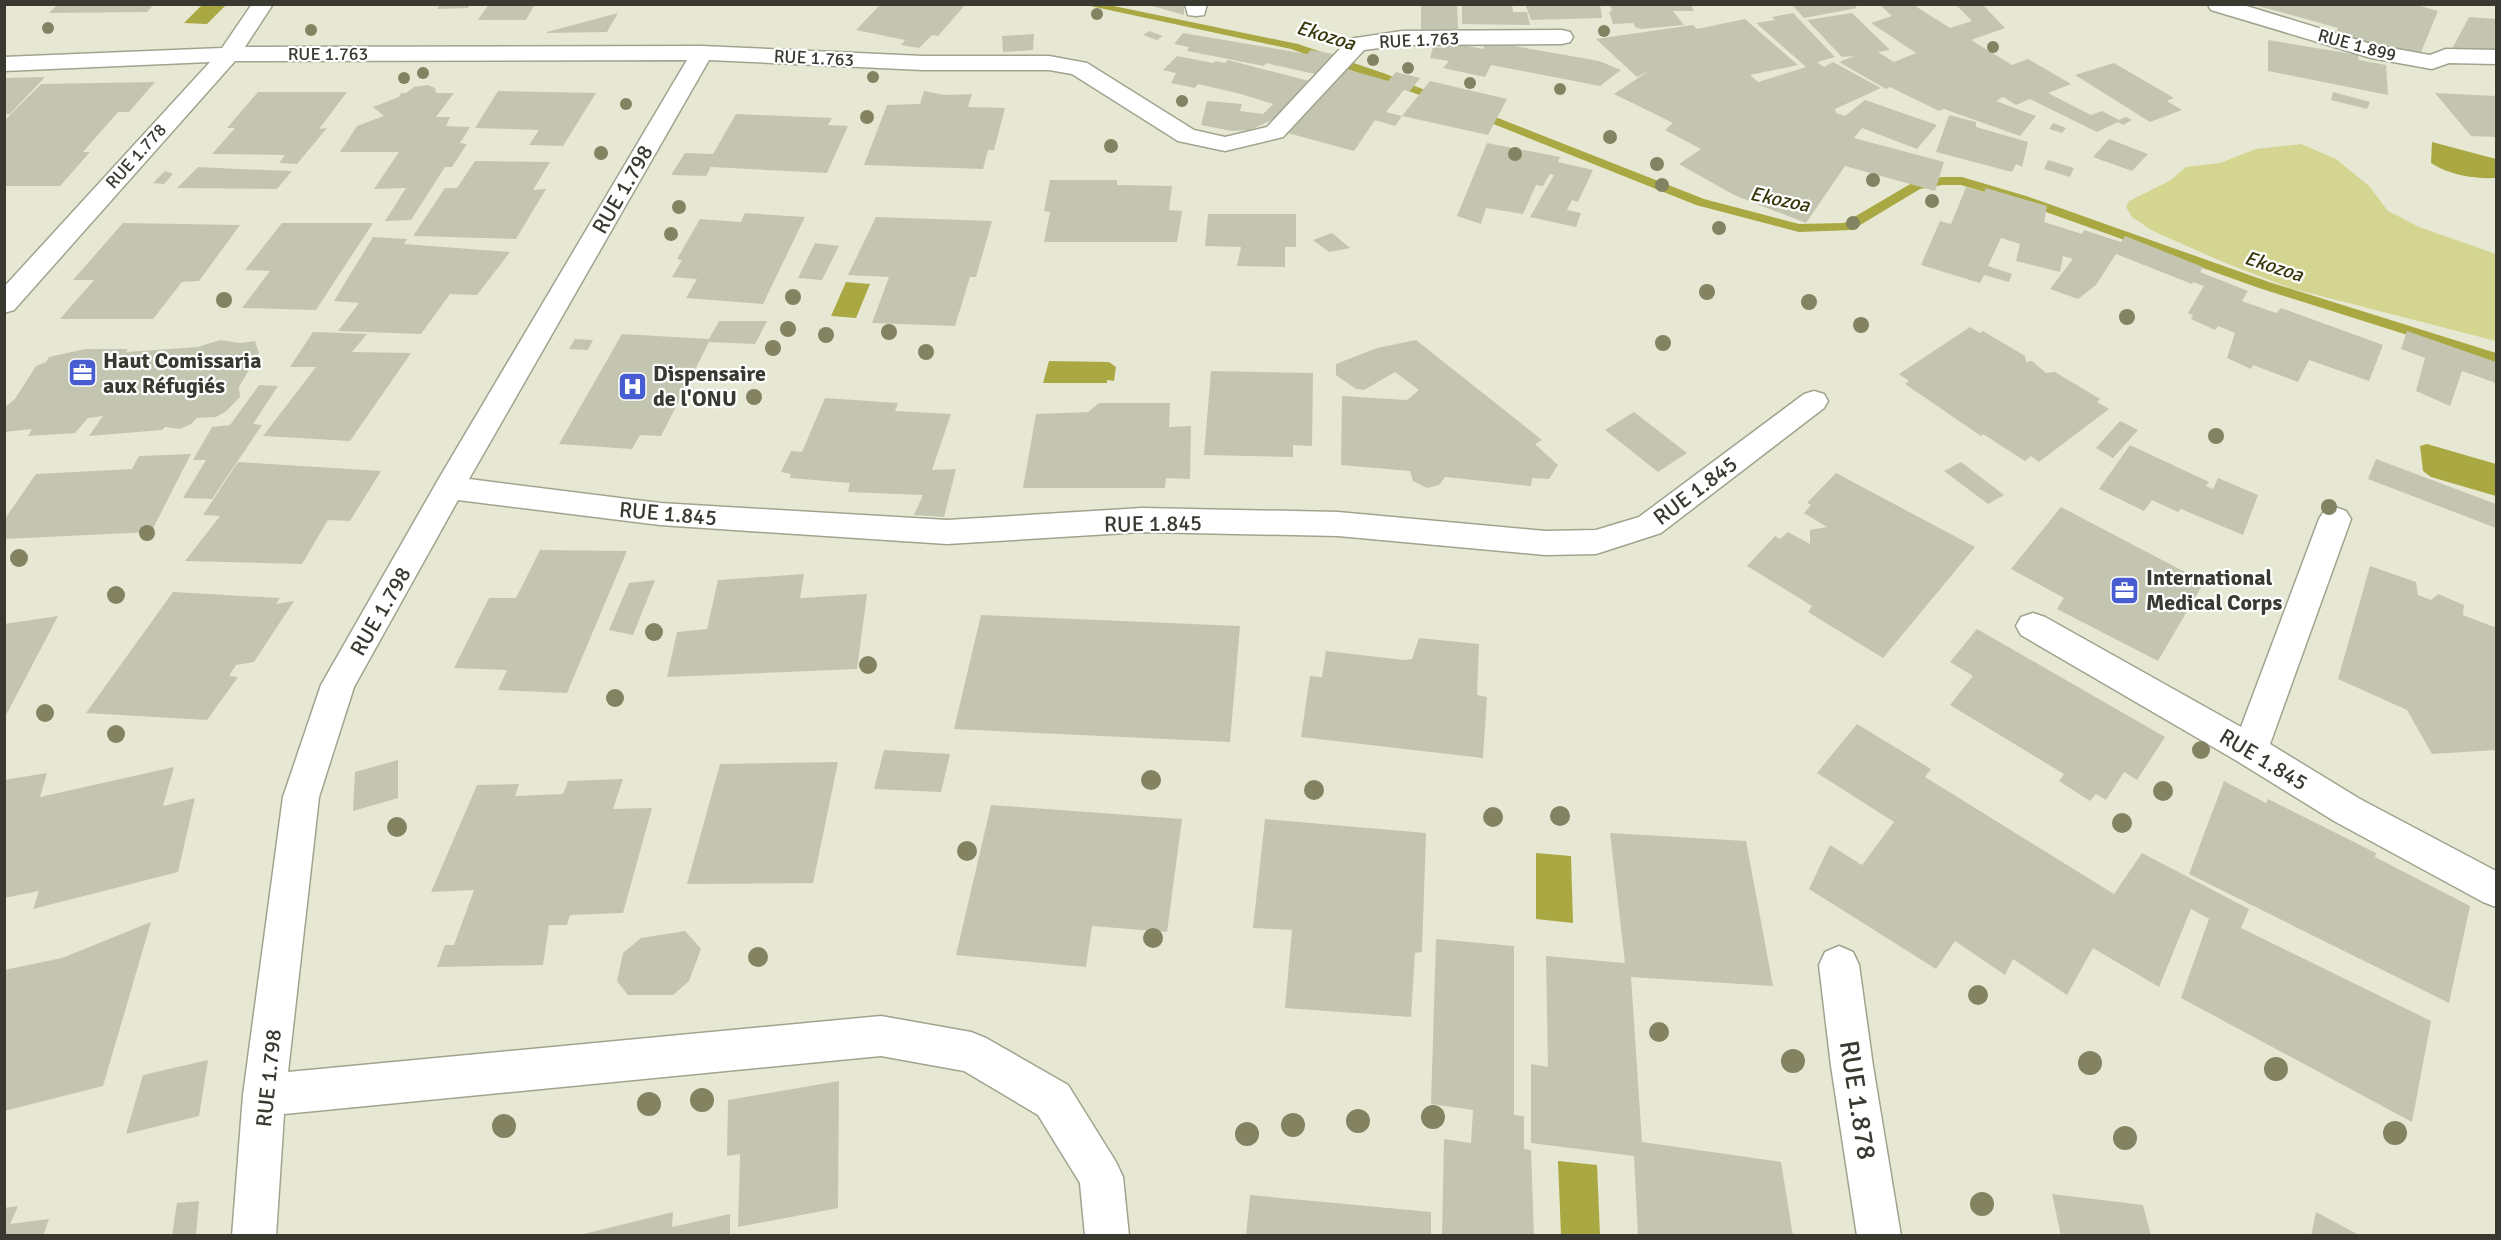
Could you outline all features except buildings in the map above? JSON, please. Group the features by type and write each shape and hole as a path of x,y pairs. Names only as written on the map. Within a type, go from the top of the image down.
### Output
{"street":[{"name":"RUE 1.778","path":"4,304 229,54 263,4"},
{"name":"RUE 1.899","path":"2218,5 2371,51 2402,57 2432,62 2445,56 2496,57"},
{"name":"RUE 1.763","path":"4,64 229,54 702,53 923,63 1049,63 1079,68 1186,136 1226,144 1275,132 1357,44 1402,38 1562,37"},
{"name":"RUE 1.798","path":"254,1236 264,1095 301,796 338,685 449,488 702,53"},
{"name":"RUE 1.845","path":"449,488 660,514 948,532 1153,520 1338,524 1545,543 1596,542 1650,525 1814,401"},
{"path":"2250,750 2335,519"},
{"name":"RUE 1.845","path":"2033,626 2250,750 2347,810 2496,890"},
{"name":"RUE 1.878","path":"1839,965 1852,1066 1879,1236"},
{"path":"264,1095 880,1036 971,1052 1053,1100 1101,1177 1107,1236"}],"green space":[{"path":"2301,144 2336,159 2369,186 2388,211 2419,227 2496,254 2496,341 2290,288 2153,231 2132,217 2126,207 2129,201 2171,180 2186,167 2220,163 2256,149"}],"shaded area":[{"path":"202,5 226,5 207,24 184,23"},
{"path":"2432,142 2496,159 2496,178 2462,175 2438,167 2431,163"},
{"path":"846,282 870,284 856,318 831,316"},
{"path":"1049,361 1109,362 1116,367 1114,381 1107,380 1107,383 1043,383"},
{"path":"2427,444 2496,464 2496,496 2431,477 2423,471 2420,446"},
{"path":"1536,853 1571,856 1573,923 1536,919"},
{"path":"1558,1161 1597,1165 1600,1235 1561,1235"}],"waterway":[{"name":"Ekozoa","path":"1086,4 1294,46 1443,100"},
{"name":"Ekozoa","path":"1475,113 1700,202 1799,228 1847,227 1916,186 1942,181 1962,181 2022,199 2264,285 2496,358"}],"place":[{"name":"Haut Comissaria aux Réfugiés","path":"82,373"},
{"name":"Dispensaire de l'ONU","path":"632,386"},
{"name":"International Medical Corps","path":"2125,590"}]}
